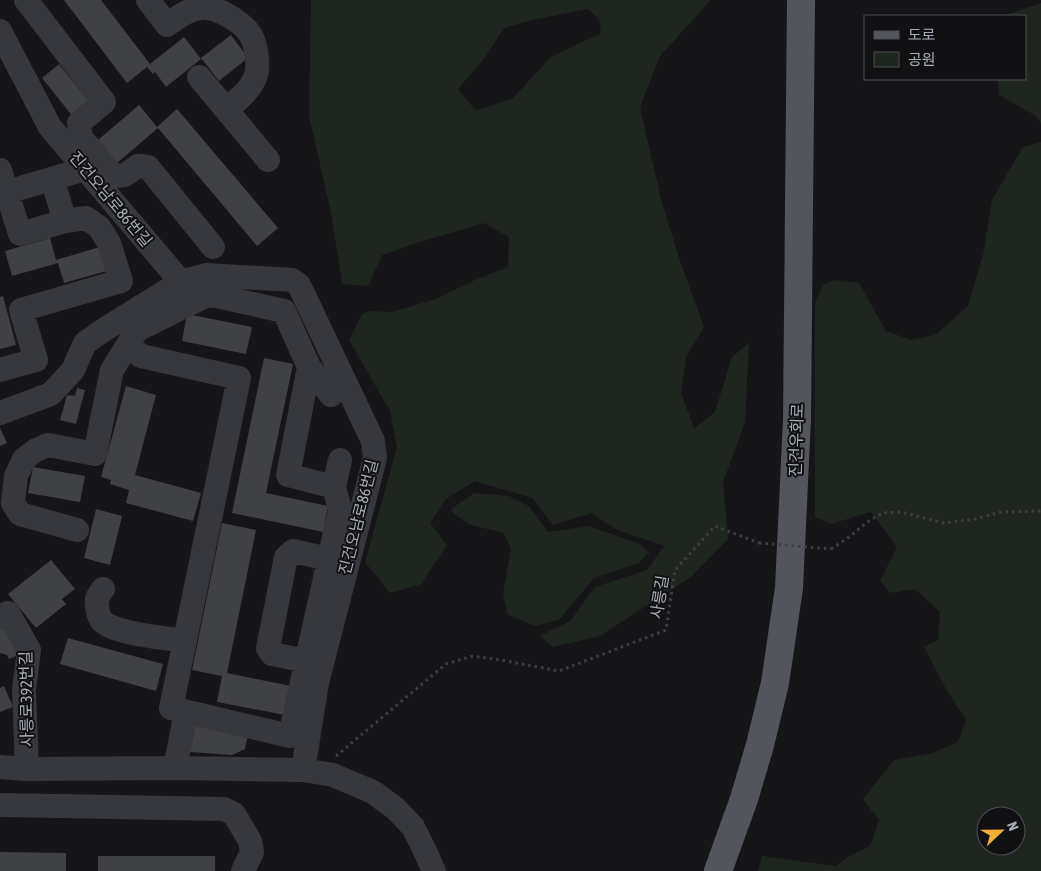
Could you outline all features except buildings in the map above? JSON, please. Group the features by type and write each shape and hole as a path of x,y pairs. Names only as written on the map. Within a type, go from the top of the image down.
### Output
{"main road":[{"name":"진건우회로","path":"718,871 744,799 760,745 775,683 789,588 798,419 801,0"}],"street":[{"path":"26,0 104,102 79,123 70,138 114,176 125,175 138,166 148,167 213,247"},
{"path":"148,0 167,25 184,13 200,8 216,9 234,19 250,34 257,53 256,74 247,91 226,109"},
{"name":"진건오남로86번길","path":"0,32 50,127 70,138 85,169 181,282 206,275 292,280 299,285 373,441 375,458 317,683 309,771"},
{"path":"200,77 268,160"},
{"path":"0,370 36,360 21,310 121,280 109,243 99,227 86,218 64,221 20,234 4,181 52,179 85,169"},
{"path":"52,179 64,221"},
{"path":"0,413 50,394 73,370 85,343 181,282"},
{"path":"77,530 20,514 13,503 16,476 24,460 36,450 48,445 95,454 112,370 137,330 203,296 212,295 284,311 309,367 331,395"},
{"path":"128,345 141,356 239,378 170,708 175,768"},
{"path":"77,361 112,370"},
{"path":"309,367 288,475 334,487"},
{"path":"170,708 290,736 340,510 334,487 340,460"},
{"path":"307,661 272,654 268,648 286,557 293,551 329,558"},
{"path":"103,588 97,598 97,610 101,620 111,627 185,641"},
{"name":"사릉로392번길","path":"0,617 8,613 29,650 24,690 27,769"},
{"path":"0,767 27,769 175,768 309,771 333,774 373,792 396,809 412,827 434,871"},
{"path":"0,805 224,809 234,814 250,841 252,852 243,871"}],"path":[{"name":"사릉길","path":"309,771 446,664 473,656 559,671 666,630 675,570 715,526 759,543 831,549 870,520 883,513 901,512 944,524 1001,512 1041,511"}],"green space":[{"path":"311,0 711,0 660,56 640,107 661,199 679,258 704,327 686,357 681,393 694,428 715,412 732,357 749,343 745,422 723,482 728,539 692,576 600,636 553,647 540,636 570,621 595,587 647,570 664,546 615,529 592,513 553,525 532,498 475,481 446,499 430,523 447,545 421,584 390,593 365,562 397,447 390,411 349,340 362,314 370,311 392,312 436,299 475,280 508,267 509,237 484,223 382,255 368,286 342,284 332,218 309,115","holes":["588,9 599,19 601,33 551,57 513,98 476,111 458,89 486,56 504,28 532,20"]},
{"path":"1041,3 1041,124 1036,116 999,95 998,80 1026,80 1026,15 1006,15"},
{"path":"1041,142 1041,871 758,871 762,856 836,866 848,857 870,846 879,820 863,799 894,760 933,753 958,742 966,720 946,689 924,647 938,640 940,612 915,589 890,593 880,581 897,547 871,512 831,524 815,517 815,303 823,285 833,280 859,283 886,331 911,340 935,335 968,306 983,255 992,200 1023,147"},
{"path":"474,493 509,496 529,506 548,532 589,526 640,544 649,552 639,563 594,578 559,620 534,626 507,614 503,594 511,549 503,533 468,524 450,510"}]}
